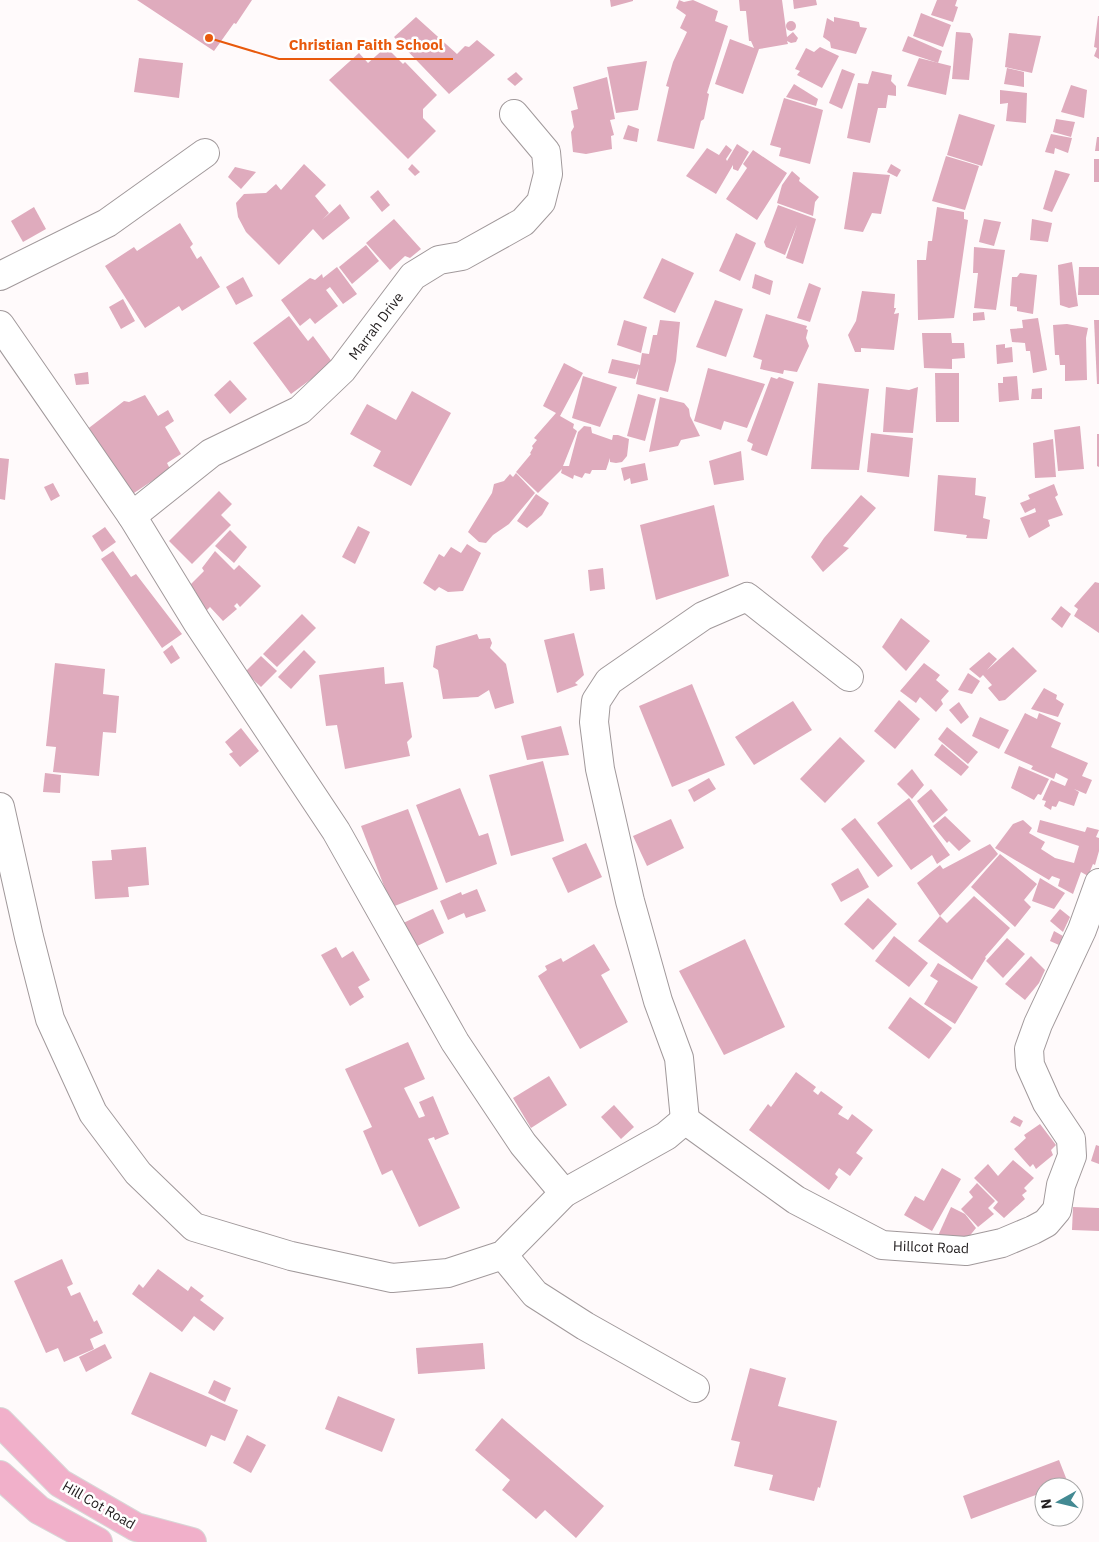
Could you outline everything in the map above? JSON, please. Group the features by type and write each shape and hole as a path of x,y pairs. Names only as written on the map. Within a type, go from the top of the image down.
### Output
{"main road":[{"name":"Hill Cot Road","path":"0,1422 60,1483 136,1527 192,1542"},
{"path":"0,1475 39,1510 98,1542"}],"street":[{"name":"Marrah Drive","path":"132,516 211,454 300,410 342,370 413,276 439,260 462,256 524,222 541,202 548,174 546,152 514,114"},
{"path":"0,276 106,224 205,153"},
{"path":"0,325 132,516 197,622 336,832 455,1042 523,1144 564,1194"},
{"path":"0,807 26,928 50,1019 93,1113 138,1173 194,1227 291,1256 392,1278 448,1273 503,1255 564,1194 666,1136 685,1120 679,1058 658,1001 633,910 600,769 594,722 596,701 609,681 703,616 748,597 849,677"},
{"name":"Hillcot Road","path":"685,1120 796,1200 882,1245 966,1251 1002,1243 1046,1223 1057,1210 1061,1186 1072,1156 1072,1139 1047,1103 1030,1065 1029,1050 1082,930 1099,883"},
{"path":"503,1255 535,1294 585,1326 695,1388"}],"building":[{"path":"137,0 252,0 236,24 234,23 214,51"},
{"path":"610,0 633,0 633,1 611,7"},
{"path":"679,0 684,2 693,0 718,11 715,21 728,26 707,93 709,94 704,119 701,121 694,149 657,141 669,87 666,86 673,62 687,32 680,28 686,15 676,8"},
{"path":"739,0 782,0 787,37 793,32 798,38 796,42 791,43 787,41 788,44 759,49 743,94 715,84 730,39 754,48 751,41 749,41 746,11 740,11"},
{"path":"793,0 816,0 817,5 794,9"},
{"path":"937,0 957,0 955,6 958,7 953,22 931,15"},
{"path":"921,13 951,25 943,47 913,36"},
{"path":"1098,16 1099,59 1094,56 1097,48 1094,47"},
{"path":"416,17 457,54 465,46 469,47 477,40 495,55 449,94 394,37"},
{"path":"834,17 859,22 860,27 867,28 856,54 831,48 830,42 823,37 827,18 834,22"},
{"path":"789,21 793,21 796,26 795,30 789,31 786,28 786,24"},
{"path":"956,32 970,33 973,39 969,80 952,79"},
{"path":"1009,33 1041,36 1032,73 1005,67"},
{"path":"908,36 942,51 938,63 902,51"},
{"path":"386,47 403,64 405,62 437,95 423,109 423,118 436,131 408,159 329,80 359,53 368,63"},
{"path":"820,47 839,56 822,88 797,75 800,71 795,69 806,48 814,52"},
{"path":"139,58 183,63 179,98 134,92"},
{"path":"919,58 951,66 946,95 907,86"},
{"path":"647,61 638,110 616,113 607,67"},
{"path":"1007,68 1024,72 1024,87 1004,84"},
{"path":"842,69 855,74 842,109 829,103"},
{"path":"872,71 892,75 891,81 896,86 896,96 888,95 886,108 878,108 870,143 847,138 858,83 868,84"},
{"path":"516,72 523,79 515,86 507,79"},
{"path":"607,77 615,119 610,120 614,135 611,136 612,149 586,154 573,152 571,132 574,127 571,111 578,109 573,87"},
{"path":"794,84 818,99 816,106 786,97"},
{"path":"1071,85 1087,90 1084,118 1061,112"},
{"path":"1000,90 1027,93 1026,123 1006,121 1008,103 1000,104"},
{"path":"784,98 823,110 810,164 779,156 781,148 770,145"},
{"path":"959,114 995,125 982,166 947,155"},
{"path":"1056,119 1075,122 1071,137 1053,132"},
{"path":"628,125 639,129 637,142 623,139"},
{"path":"1051,134 1072,138 1068,153 1055,148 1054,154 1045,152"},
{"path":"1097,137 1099,137 1099,151 1095,151"},
{"path":"737,144 749,152 738,171 733,169 733,165 716,194 686,176 707,148 719,155 726,145 732,150 726,159 727,161"},
{"path":"753,150 787,173 757,220 726,199 747,168 743,164"},
{"path":"946,156 979,166 965,210 932,201"},
{"path":"1094,159 1099,159 1099,182 1094,182"},
{"path":"304,164 326,185 315,196 329,213 322,220 340,204 350,218 323,240 313,229 279,265 246,232 238,217 236,203 244,194 266,193 276,184 281,190"},
{"path":"412,164 420,172 415,176 408,169"},
{"path":"891,164 901,170 897,177 887,172"},
{"path":"235,167 256,172 241,189 228,177"},
{"path":"1055,170 1070,174 1052,212 1043,209"},
{"path":"792,171 800,178 799,181 819,197 815,202 813,216 777,203 782,185"},
{"path":"853,172 890,175 881,214 872,213 863,232 844,229"},
{"path":"378,190 390,205 382,212 370,197"},
{"path":"778,205 816,219 803,264 786,258 797,225 785,255 766,247 764,242"},
{"path":"34,207 46,229 23,242 11,221"},
{"path":"937,207 964,212 964,219 968,220 954,318 918,320 917,260 926,260 928,241 932,241"},
{"path":"394,219 421,249 410,258 405,256 390,270 366,243"},
{"path":"984,219 1001,222 994,246 979,242"},
{"path":"1032,219 1052,223 1048,242 1030,240"},
{"path":"180,223 193,244 190,247 197,259 201,256 220,287 182,311 179,306 145,328 105,266 134,247 137,251"},
{"path":"736,233 756,243 740,281 719,271"},
{"path":"366,245 379,261 352,284 339,267"},
{"path":"974,247 1005,250 996,310 974,308 978,273 973,273"},
{"path":"662,258 694,273 675,313 643,298"},
{"path":"1072,262 1078,306 1069,308 1060,305 1058,265"},
{"path":"337,267 357,294 343,304 330,287 326,290 338,306 315,324 310,318 300,326 281,300 310,278 315,280 322,274 323,278"},
{"path":"1079,267 1099,267 1099,295 1078,295"},
{"path":"1020,273 1037,275 1033,314 1017,311 1017,307 1010,306 1012,277 1017,277"},
{"path":"755,274 773,281 770,295 752,288"},
{"path":"243,277 253,296 236,305 226,287"},
{"path":"809,283 821,288 810,322 797,318"},
{"path":"862,291 895,294 894,308 896,308 894,314 899,313 894,350 861,348 861,352 855,352 848,335 856,321"},
{"path":"123,299 135,321 121,329 109,307"},
{"path":"715,300 743,309 726,357 696,347"},
{"path":"984,312 985,320 973,321 973,313"},
{"path":"766,314 807,326 806,338 809,346 797,372 784,370 783,374 760,369 762,360 753,357"},
{"path":"289,316 308,341 313,336 333,363 291,394 253,343"},
{"path":"1038,318 1047,370 1033,373 1030,351 1026,351 1025,343 1012,342 1010,329 1023,328 1022,320"},
{"path":"624,320 647,327 641,353 617,345"},
{"path":"660,320 680,322 676,361 668,392 636,384 639,368 635,379 608,373 612,359 640,365 642,353 649,354 653,335 657,335"},
{"path":"1094,320 1099,320 1099,384 1097,384"},
{"path":"1067,324 1088,328 1086,338 1087,380 1065,381 1065,365 1060,365 1059,355 1055,355 1053,325"},
{"path":"922,333 951,333 952,343 964,343 965,358 952,359 952,369 924,368"},
{"path":"1005,344 1005,348 1012,347 1013,362 997,364 996,345"},
{"path":"564,363 583,373 560,416 574,424 573,428 577,431 563,466 569,466 578,432 584,426 591,427 592,433 612,440 613,435 629,439 627,456 622,462 616,463 610,462 610,458 606,470 592,470 590,474 585,473 582,478 574,475 573,479 561,473 562,469 538,493 516,472 531,454 532,446 537,440 534,438 556,413 543,406"},
{"path":"708,368 765,384 747,428 724,421 721,430 694,421"},
{"path":"88,372 89,384 76,385 74,374"},
{"path":"935,373 959,373 959,422 936,422"},
{"path":"583,376 617,387 600,427 572,418"},
{"path":"1017,376 1019,400 999,402 998,383 1003,383 1003,377"},
{"path":"771,377 777,379 779,377 794,382 767,456 751,450 753,444 747,441"},
{"path":"230,380 247,399 230,414 214,395"},
{"path":"818,383 869,389 859,470 811,469"},
{"path":"886,387 909,390 918,387 913,433 883,432"},
{"path":"1042,388 1042,399 1031,399 1032,389"},
{"path":"412,391 451,413 411,486 373,466 381,451 350,434 367,404 396,420"},
{"path":"638,394 656,399 645,441 627,436"},
{"path":"145,395 158,416 168,410 174,421 165,427 181,454 167,463 170,469 125,499 81,434 124,401 129,402"},
{"path":"660,397 684,403 689,409 690,416 700,436 681,440 678,446 649,452"},
{"path":"1080,426 1084,469 1058,471 1054,430"},
{"path":"871,433 913,438 909,477 867,472"},
{"path":"1097,434 1099,434 1099,467 1097,466"},
{"path":"1053,439 1056,477 1035,478 1033,443"},
{"path":"741,451 744,480 714,485 709,461"},
{"path":"0,458 9,459 5,500 0,499"},
{"path":"645,463 648,480 631,484 630,478 624,481 621,468"},
{"path":"516,473 535,493 509,524 493,535 486,543 479,542 468,532 492,493 494,484 504,481 510,474 513,477"},
{"path":"938,475 976,478 975,495 986,497 983,518 990,520 987,539 966,538 967,535 934,531"},
{"path":"53,483 60,496 51,501 44,487"},
{"path":"1054,484 1058,495 1055,497 1063,515 1048,520 1050,526 1029,538 1020,518 1036,512 1035,508 1025,513 1020,503 1030,499 1028,495"},
{"path":"219,491 232,504 221,515 231,525 192,564 169,541"},
{"path":"536,494 549,503 542,515 527,528 517,521"},
{"path":"861,495 876,508 843,546 849,548 823,572 811,557 824,538"},
{"path":"714,505 729,576 656,600 640,525"},
{"path":"358,526 370,532 355,564 342,557"},
{"path":"105,527 116,542 102,552 92,536"},
{"path":"230,530 247,547 234,563 215,546"},
{"path":"467,544 481,553 463,591 448,592 439,587 435,591 423,583 439,554 444,557 451,547 461,553"},
{"path":"113,551 131,577 136,574 182,634 162,648 101,559"},
{"path":"215,551 234,570 239,565 261,586 240,607 237,603 234,606 237,609 223,621 210,607 203,614 188,600 196,592 189,586 204,571 202,568"},
{"path":"603,568 605,589 590,591 588,570"},
{"path":"1095,582 1099,583 1099,633 1074,616 1078,609 1074,606"},
{"path":"1061,606 1071,614 1062,628 1051,619"},
{"path":"302,614 316,628 277,667 263,654"},
{"path":"901,618 930,641 906,671 882,647"},
{"path":"574,633 584,675 575,683 578,685 557,693 544,640"},
{"path":"477,634 479,639 490,638 492,643 490,648 506,664 514,703 495,709 489,690 478,697 443,699 438,670 433,667 436,646"},
{"path":"172,645 180,658 171,664 163,652"},
{"path":"1013,647 1037,671 1005,700 999,701 988,688 992,685 983,675 980,678 969,669 989,652 997,659 987,670"},
{"path":"304,650 316,662 291,689 278,677"},
{"path":"261,656 277,671 261,687 245,672"},
{"path":"55,663 105,669 103,694 119,696 116,733 103,732 99,776 53,772 56,747 46,746"},
{"path":"924,663 940,675 936,680 949,691 941,700 943,704 936,712 920,697 916,703 900,691"},
{"path":"384,667 385,684 403,682 412,737 407,742 410,756 345,769 337,725 326,726 319,675"},
{"path":"968,673 980,681 972,694 958,690"},
{"path":"692,684 725,765 672,787 639,706"},
{"path":"1044,688 1057,695 1056,699 1064,704 1058,717 1031,709"},
{"path":"899,700 920,719 895,749 874,731"},
{"path":"793,701 812,730 754,765 735,737"},
{"path":"959,702 969,717 961,724 949,710"},
{"path":"1025,713 1037,719 1039,713 1061,723 1051,747 1088,763 1082,776 1092,780 1086,794 1074,789 1079,792 1074,806 1059,801 1056,807 1052,806 1051,810 1044,806 1046,801 1042,800 1051,780 1065,786 1068,779 1056,773 1054,779 1031,769 1033,766 1004,753"},
{"path":"980,717 1009,730 999,749 972,736"},
{"path":"561,726 569,755 527,760 521,736"},
{"path":"947,727 978,752 968,764 938,739"},
{"path":"241,728 259,751 240,767 229,754 233,752 225,742"},
{"path":"840,737 865,761 825,803 800,779"},
{"path":"942,744 969,767 961,776 934,755"},
{"path":"543,761 564,841 511,856 489,775"},
{"path":"1019,766 1049,779 1041,795 1038,794 1034,800 1011,788"},
{"path":"912,769 924,785 912,799 897,784"},
{"path":"45,773 61,775 60,793 43,792"},
{"path":"709,778 716,789 694,802 688,790"},
{"path":"460,788 479,836 488,833 497,864 446,883 416,805"},
{"path":"931,789 948,810 933,823 917,801"},
{"path":"909,798 950,855 937,864 932,855 911,870 877,823"},
{"path":"408,809 438,889 392,907 361,826"},
{"path":"945,816 971,841 959,851 949,841 947,843 933,826"},
{"path":"855,818 893,866 878,877 841,829"},
{"path":"671,819 684,848 647,866 633,836"},
{"path":"1023,820 1032,828 1029,833 1045,842 1041,849 1055,858 1074,863 1079,846 1037,832 1040,820 1085,832 1087,827 1099,830 1096,837 1099,838 1099,851 1095,865 1093,864 1088,876 1081,872 1073,894 1058,886 1060,879 1052,876 1049,880 995,848 1013,824"},
{"path":"586,843 602,877 568,893 552,858"},
{"path":"990,844 998,854 940,916 917,883 940,865 943,869"},
{"path":"146,847 149,885 128,887 129,897 95,899 92,861 112,860 111,850"},
{"path":"1000,854 1037,884 1024,900 1031,907 1015,927 971,887"},
{"path":"858,868 869,887 841,902 831,884"},
{"path":"1040,878 1065,893 1054,909 1032,901"},
{"path":"477,889 486,911 466,918 464,913 448,920 440,901 461,892 462,895"},
{"path":"974,896 1010,928 985,957 972,980 918,941 940,916 947,923"},
{"path":"868,898 897,924 873,950 844,924"},
{"path":"433,909 444,933 411,949 399,925"},
{"path":"1060,909 1070,917 1063,932 1050,921"},
{"path":"1054,931 1063,936 1059,945 1050,941"},
{"path":"894,936 928,963 909,987 875,961"},
{"path":"1007,938 1025,954 1003,978 986,961"},
{"path":"745,939 785,1027 724,1055 679,971"},
{"path":"594,944 610,970 601,975 628,1022 580,1049 538,976 547,970 545,966 561,958 563,962"},
{"path":"336,947 342,958 353,951 370,980 358,987 364,997 350,1006 321,955"},
{"path":"1031,956 1045,970 1039,983 1025,1000 1005,984"},
{"path":"938,963 978,987 955,1024 924,1004 938,981 930,976"},
{"path":"910,997 952,1028 929,1059 888,1028"},
{"path":"408,1042 425,1079 404,1088 419,1118 425,1116 419,1102 433,1096 449,1134 435,1140 434,1137 428,1139 460,1208 419,1227 392,1170 382,1175 363,1131 372,1127 345,1069"},
{"path":"796,1072 816,1087 813,1091 818,1095 821,1091 843,1107 838,1114 848,1120 852,1114 873,1130 856,1153 863,1158 850,1176 839,1168 835,1174 838,1177 829,1190 749,1130 768,1104 771,1107"},
{"path":"549,1076 567,1105 531,1128 513,1098"},
{"path":"614,1105 634,1127 621,1139 601,1117"},
{"path":"1014,1116 1023,1121 1020,1127 1010,1122"},
{"path":"1040,1124 1056,1145 1051,1150 1053,1155 1036,1169 1033,1164 1030,1167 1014,1149 1026,1138 1024,1135"},
{"path":"1096,1145 1099,1146 1099,1164 1091,1161"},
{"path":"1013,1160 1034,1178 1024,1188 1027,1191 1022,1195 1025,1199 1004,1218 993,1208 998,1202 974,1178 988,1164 998,1176"},
{"path":"942,1168 961,1179 932,1231 904,1215 915,1196 924,1201"},
{"path":"977,1183 995,1201 988,1208 994,1214 978,1227 961,1209 973,1197 969,1192"},
{"path":"951,1207 965,1214 976,1228 964,1243 937,1238"},
{"path":"1073,1207 1099,1208 1099,1231 1072,1230"},
{"path":"62,1259 73,1284 67,1287 71,1296 80,1292 94,1322 97,1320 103,1333 90,1339 94,1349 64,1362 58,1348 46,1353 14,1281"},
{"path":"158,1269 188,1291 191,1286 204,1296 200,1300 224,1318 214,1331 194,1316 182,1332 132,1294 139,1284 143,1288"},
{"path":"483,1343 485,1369 418,1374 416,1348"},
{"path":"105,1344 112,1358 86,1372 79,1357"},
{"path":"750,1368 786,1378 778,1406 837,1421 820,1488 818,1487 814,1501 769,1490 773,1475 734,1466 740,1442 731,1440"},
{"path":"150,1372 238,1410 225,1441 211,1435 206,1447 131,1414"},
{"path":"214,1380 231,1388 225,1402 208,1393"},
{"path":"338,1396 395,1419 382,1452 325,1429"},
{"path":"502,1418 604,1506 576,1538 545,1510 536,1519 502,1490 510,1480 475,1450"},
{"path":"247,1435 266,1445 251,1473 233,1463"},
{"path":"1059,1460 1066,1477 1034,1477 1034,1496 971,1519 963,1496"}],"place":[{"name":"Christian Faith School","path":"209,38"}]}
